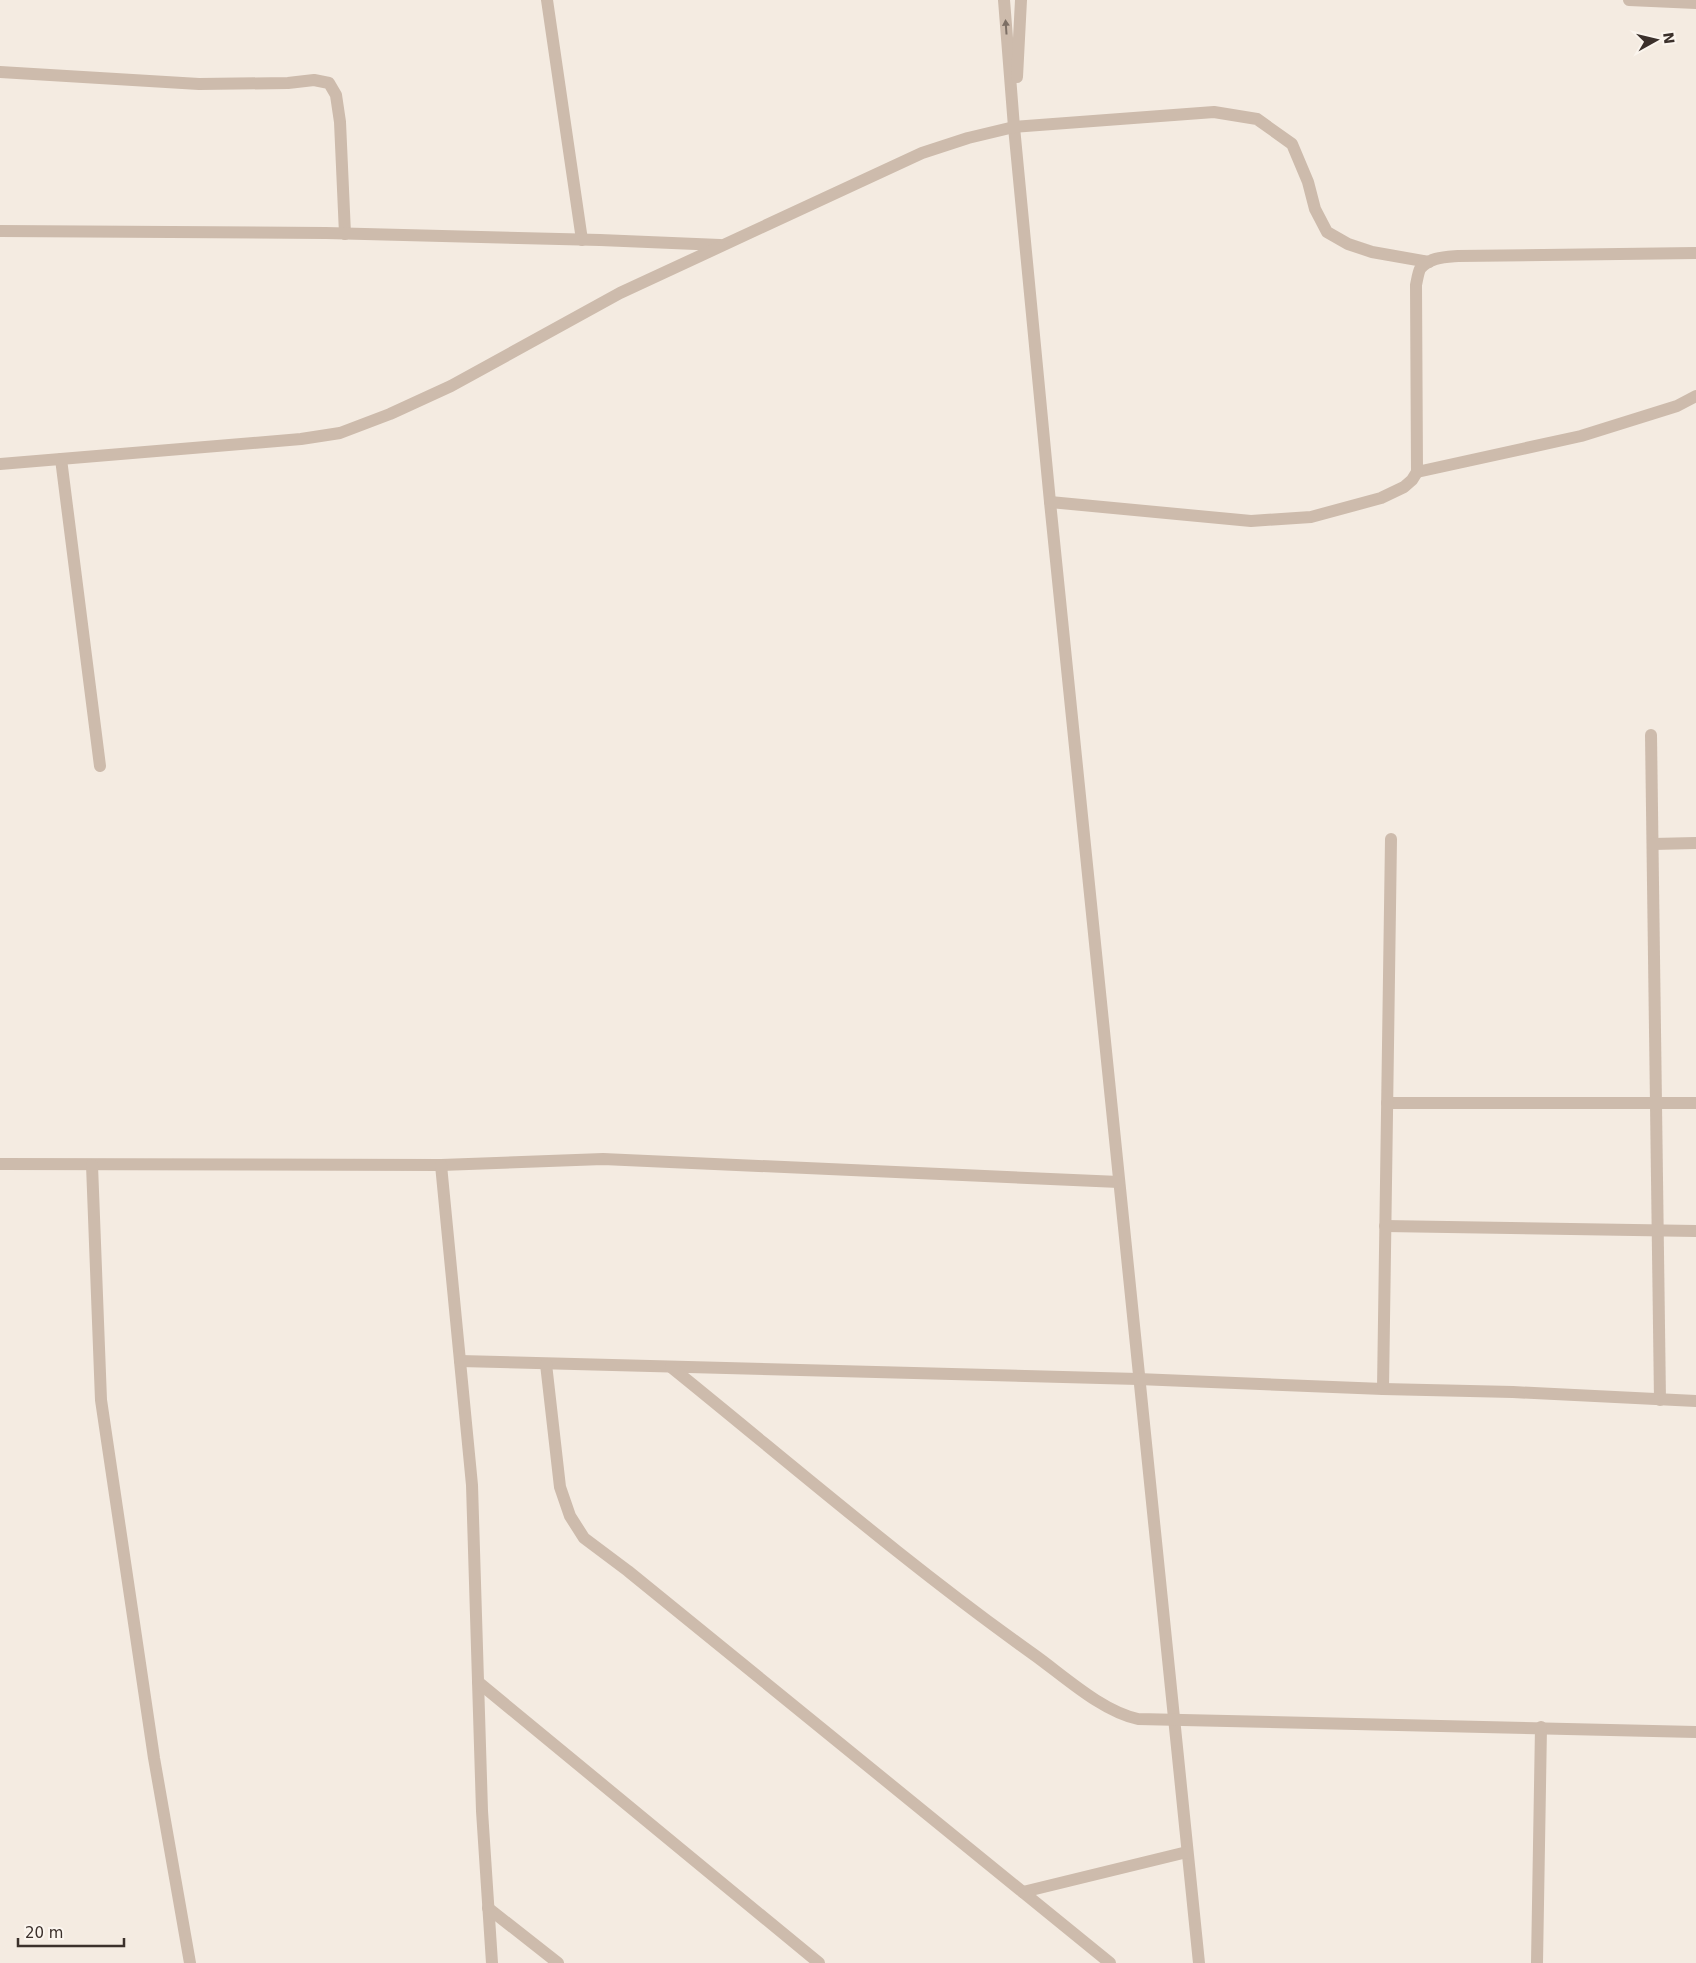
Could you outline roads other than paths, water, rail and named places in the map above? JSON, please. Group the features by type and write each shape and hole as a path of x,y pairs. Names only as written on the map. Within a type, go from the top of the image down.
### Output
{"street":[{"path":"547,0 582,240"},
{"path":"1004,0 1014,128 1050,502 1186,1852 1199,1963"},
{"path":"1014,128 1021,0"},
{"path":"1629,0 1696,3"},
{"path":"0,72 199,84 288,83 314,80 329,83 336,95 340,122 345,234"},
{"path":"0,464 340,433 390,414 451,386 620,293 922,153 968,138 1014,128 1214,112 1257,119 1292,144 1308,182 1314,209 1327,232 1348,244 1372,252 1428,262"},
{"path":"0,231 345,234 722,245"},
{"path":"1050,502 1251,521 1311,517 1381,498 1404,487 1412,480 1416,472 1416,285 1420,269 1428,262 1435,258 1458,256 1696,253"},
{"path":"1416,472 1581,436 1677,406 1696,396"},
{"path":"61,458 100,766"},
{"path":"1651,735 1660,1400"},
{"path":"1383,1389 1390,839"},
{"path":"1653,844 1696,843"},
{"path":"1387,1103 1696,1103"},
{"path":"0,1164 440,1165 603,1159 1118,1182"},
{"path":"92,1164 101,1400 154,1758 190,1963"},
{"path":"440,1165 472,1485 482,1811 492,1963"},
{"path":"1385,1226 1696,1231"},
{"path":"460,1362 1138,1379 1383,1389 1513,1392 1696,1401"},
{"path":"546,1364 560,1487 570,1516 584,1538 636,1577 1110,1963"},
{"path":"671,1367 974,1612 1085,1692 1122,1715 1138,1719 1696,1732"},
{"path":"478,1682 819,1963"},
{"path":"1537,1963 1541,1727"},
{"path":"1023,1892 1186,1852"},
{"path":"488,1908 558,1963"}]}
